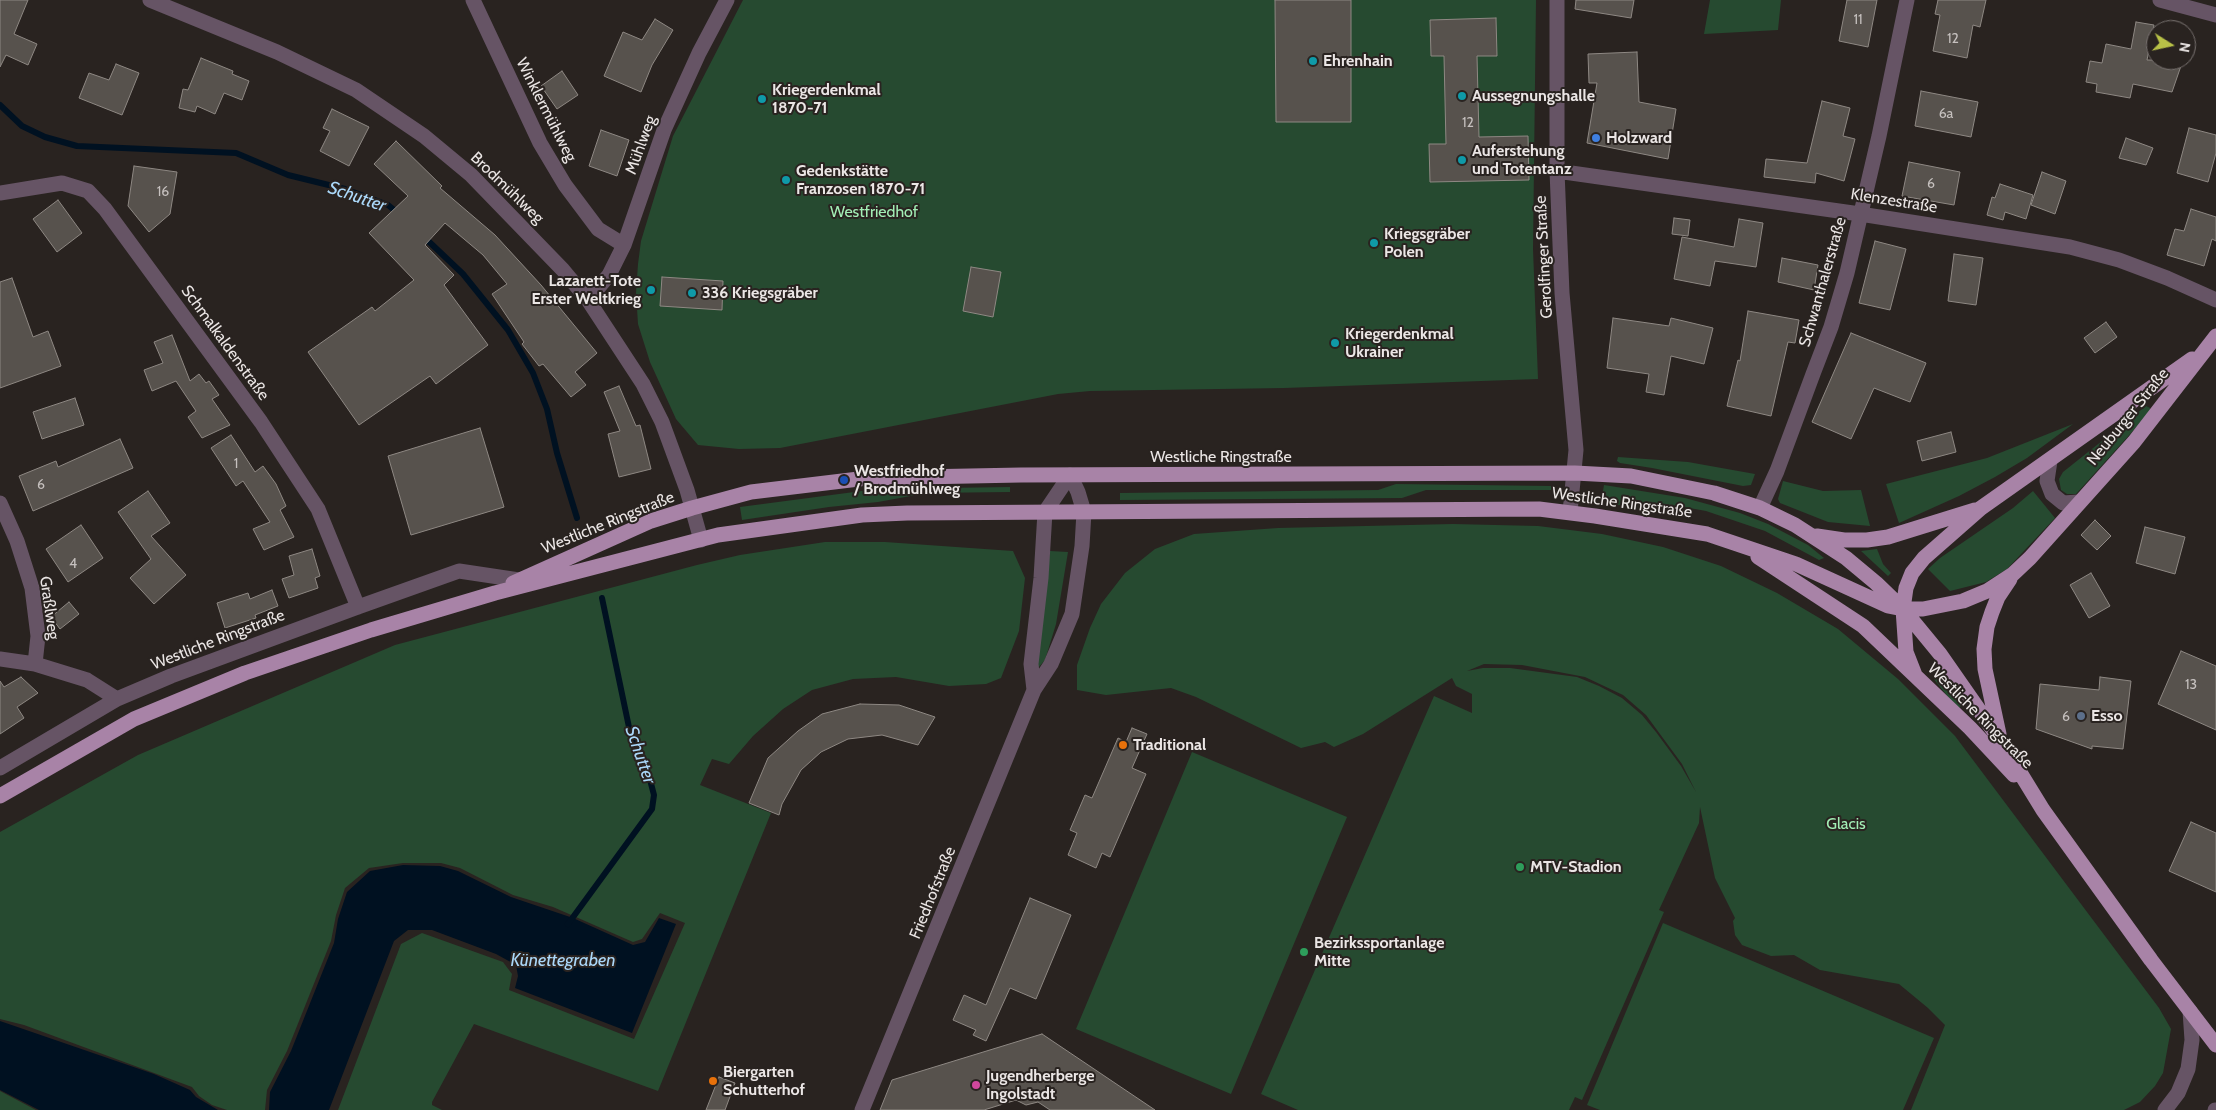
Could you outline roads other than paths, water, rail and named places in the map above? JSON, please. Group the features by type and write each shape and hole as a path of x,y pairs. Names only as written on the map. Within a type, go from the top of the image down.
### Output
{"main road":[{"name":"Neuburger Straße","path":"2000,740 1985,669 1984,649 1987,628 1998,597 2013,574 2080,502 2161,409 2202,352 2216,336"},
{"name":"Neuburger Straße","path":"1915,675 1906,652 1903,609 1906,588 1912,573 1924,558 1981,508 2202,352"},
{"name":"Westliche Ringstraße","path":"495,593 519,580 650,520 751,492 852,479 906,476 1575,473 1631,476 1714,493 1760,508 1812,535 1846,558 1903,609 1940,654 2000,740 2033,795 2216,1045"},
{"name":"Neuburger Straße","path":"1812,535 1844,540 1867,540 1888,537 1981,508"},
{"name":"Westliche Ringstraße","path":"0,796 134,719 228,680 371,630 495,593 701,540 738,532 862,515 1499,509 1570,512 1672,527 1732,541 1796,564 1888,606 1903,609"},
{"name":"Westliche Ringstraße","path":"1732,541 1863,626 1970,728 2033,795"},
{"name":"Neuburger Straße","path":"1903,609 1923,609 1963,601 1987,591 2013,574"}],"street":[{"name":"Brodmühlweg","path":"150,0 277,52 356,90 424,136 471,175 552,256 588,300 643,384 662,422 701,540"},
{"name":"Winklermühlweg","path":"473,0 540,143 565,185 598,229 624,245"},
{"name":"Mühlweg","path":"588,300 609,274 624,245 664,130 698,53 727,0"},
{"name":"Gerolfinger Straße","path":"1558,0 1557,171 1562,293 1575,446 1575,473 1570,512"},
{"name":"Schwanthalerstraße","path":"1760,508 1777,471 1830,327 1846,273 1899,47 1908,0"},
{"path":"2160,0 2216,15"},
{"name":"Klenzestraße","path":"1557,171 1860,214 2070,247 2118,260 2167,278 2216,300"},
{"name":"Schmalkaldenstraße","path":"0,192 62,183 88,191 105,209 261,422 318,509 358,606"},
{"path":"2050,461 2047,481 2052,494 2064,503 2080,502"},
{"path":"1045,512 1070,476"},
{"name":"Friedhofstraße","path":"862,1110 1034,690 1051,664 1072,614 1082,546 1084,512 1078,492 1070,476"},
{"name":"Graßlweg","path":"0,503 17,541 32,588 38,636 36,664 87,680 117,699"},
{"name":"Friedhofstraße","path":"1034,690 1031,664 1041,578 1045,512"},
{"name":"Westliche Ringstraße","path":"0,768 117,699 171,676 358,606 459,571 519,580"},
{"path":"0,659 36,664"},
{"path":"2165,1110 2178,1093 2188,1070 2192,1040 2190,1012"}],"water":[{"name":"Künettegraben","path":"403,865 440,866 458,871 511,897 573,918 633,945 645,942 659,918 676,924 632,1033 515,988 518,976 516,965 496,954 432,930 408,930 394,941 329,1110 269,1110 270,1092 291,1051 334,943 338,919 347,892 370,871"},
{"path":"0,1021 154,1074 190,1090 196,1097 218,1110 39,1110 0,1090"}],"waterway":[{"name":"Schutter","path":"0,105 22,126 45,137 77,146 236,153 288,175 345,189 388,205 399,214"},
{"name":"Schutter","path":"423,236 463,274 508,330 533,373 547,409 557,453 577,518"},
{"name":"Schutter","path":"568,924 652,809 654,795 649,776 630,732 602,598"}],"place":[{"name":"Ehrenhain","path":"1313,61"},
{"name":"Aussegnungshalle","path":"1462,96"},
{"name":"Kriegerdenkmal 1870-71","path":"762,99"},
{"name":"Holzward","path":"1596,138"},
{"name":"Auferstehung und Totentanz","path":"1462,160"},
{"name":"Gedenkstätte Franzosen 1870-71","path":"786,180"},
{"name":"Kriegsgräber Polen","path":"1374,243"},
{"name":"Lazarett-Tote Erster Weltkrieg","path":"651,290"},
{"name":"336 Kriegsgräber","path":"692,293"},
{"name":"Kriegerdenkmal Ukrainer","path":"1335,343"},
{"name":"Westfriedhof / Brodmühlweg","path":"844,480"},
{"name":"Esso","path":"2081,716"},
{"name":"Traditional","path":"1123,745"},
{"name":"MTV-Stadion","path":"1520,867"},
{"name":"Bezirkssportanlage Mitte","path":"1304,952"},
{"name":"Biergarten Schutterhof","path":"713,1081"},
{"name":"Jugendherberge Ingolstadt","path":"976,1085"}],"park label":[{"name":"Westfriedhof","path":"874,212"},
{"name":"Glacis","path":"1846,824"}]}
